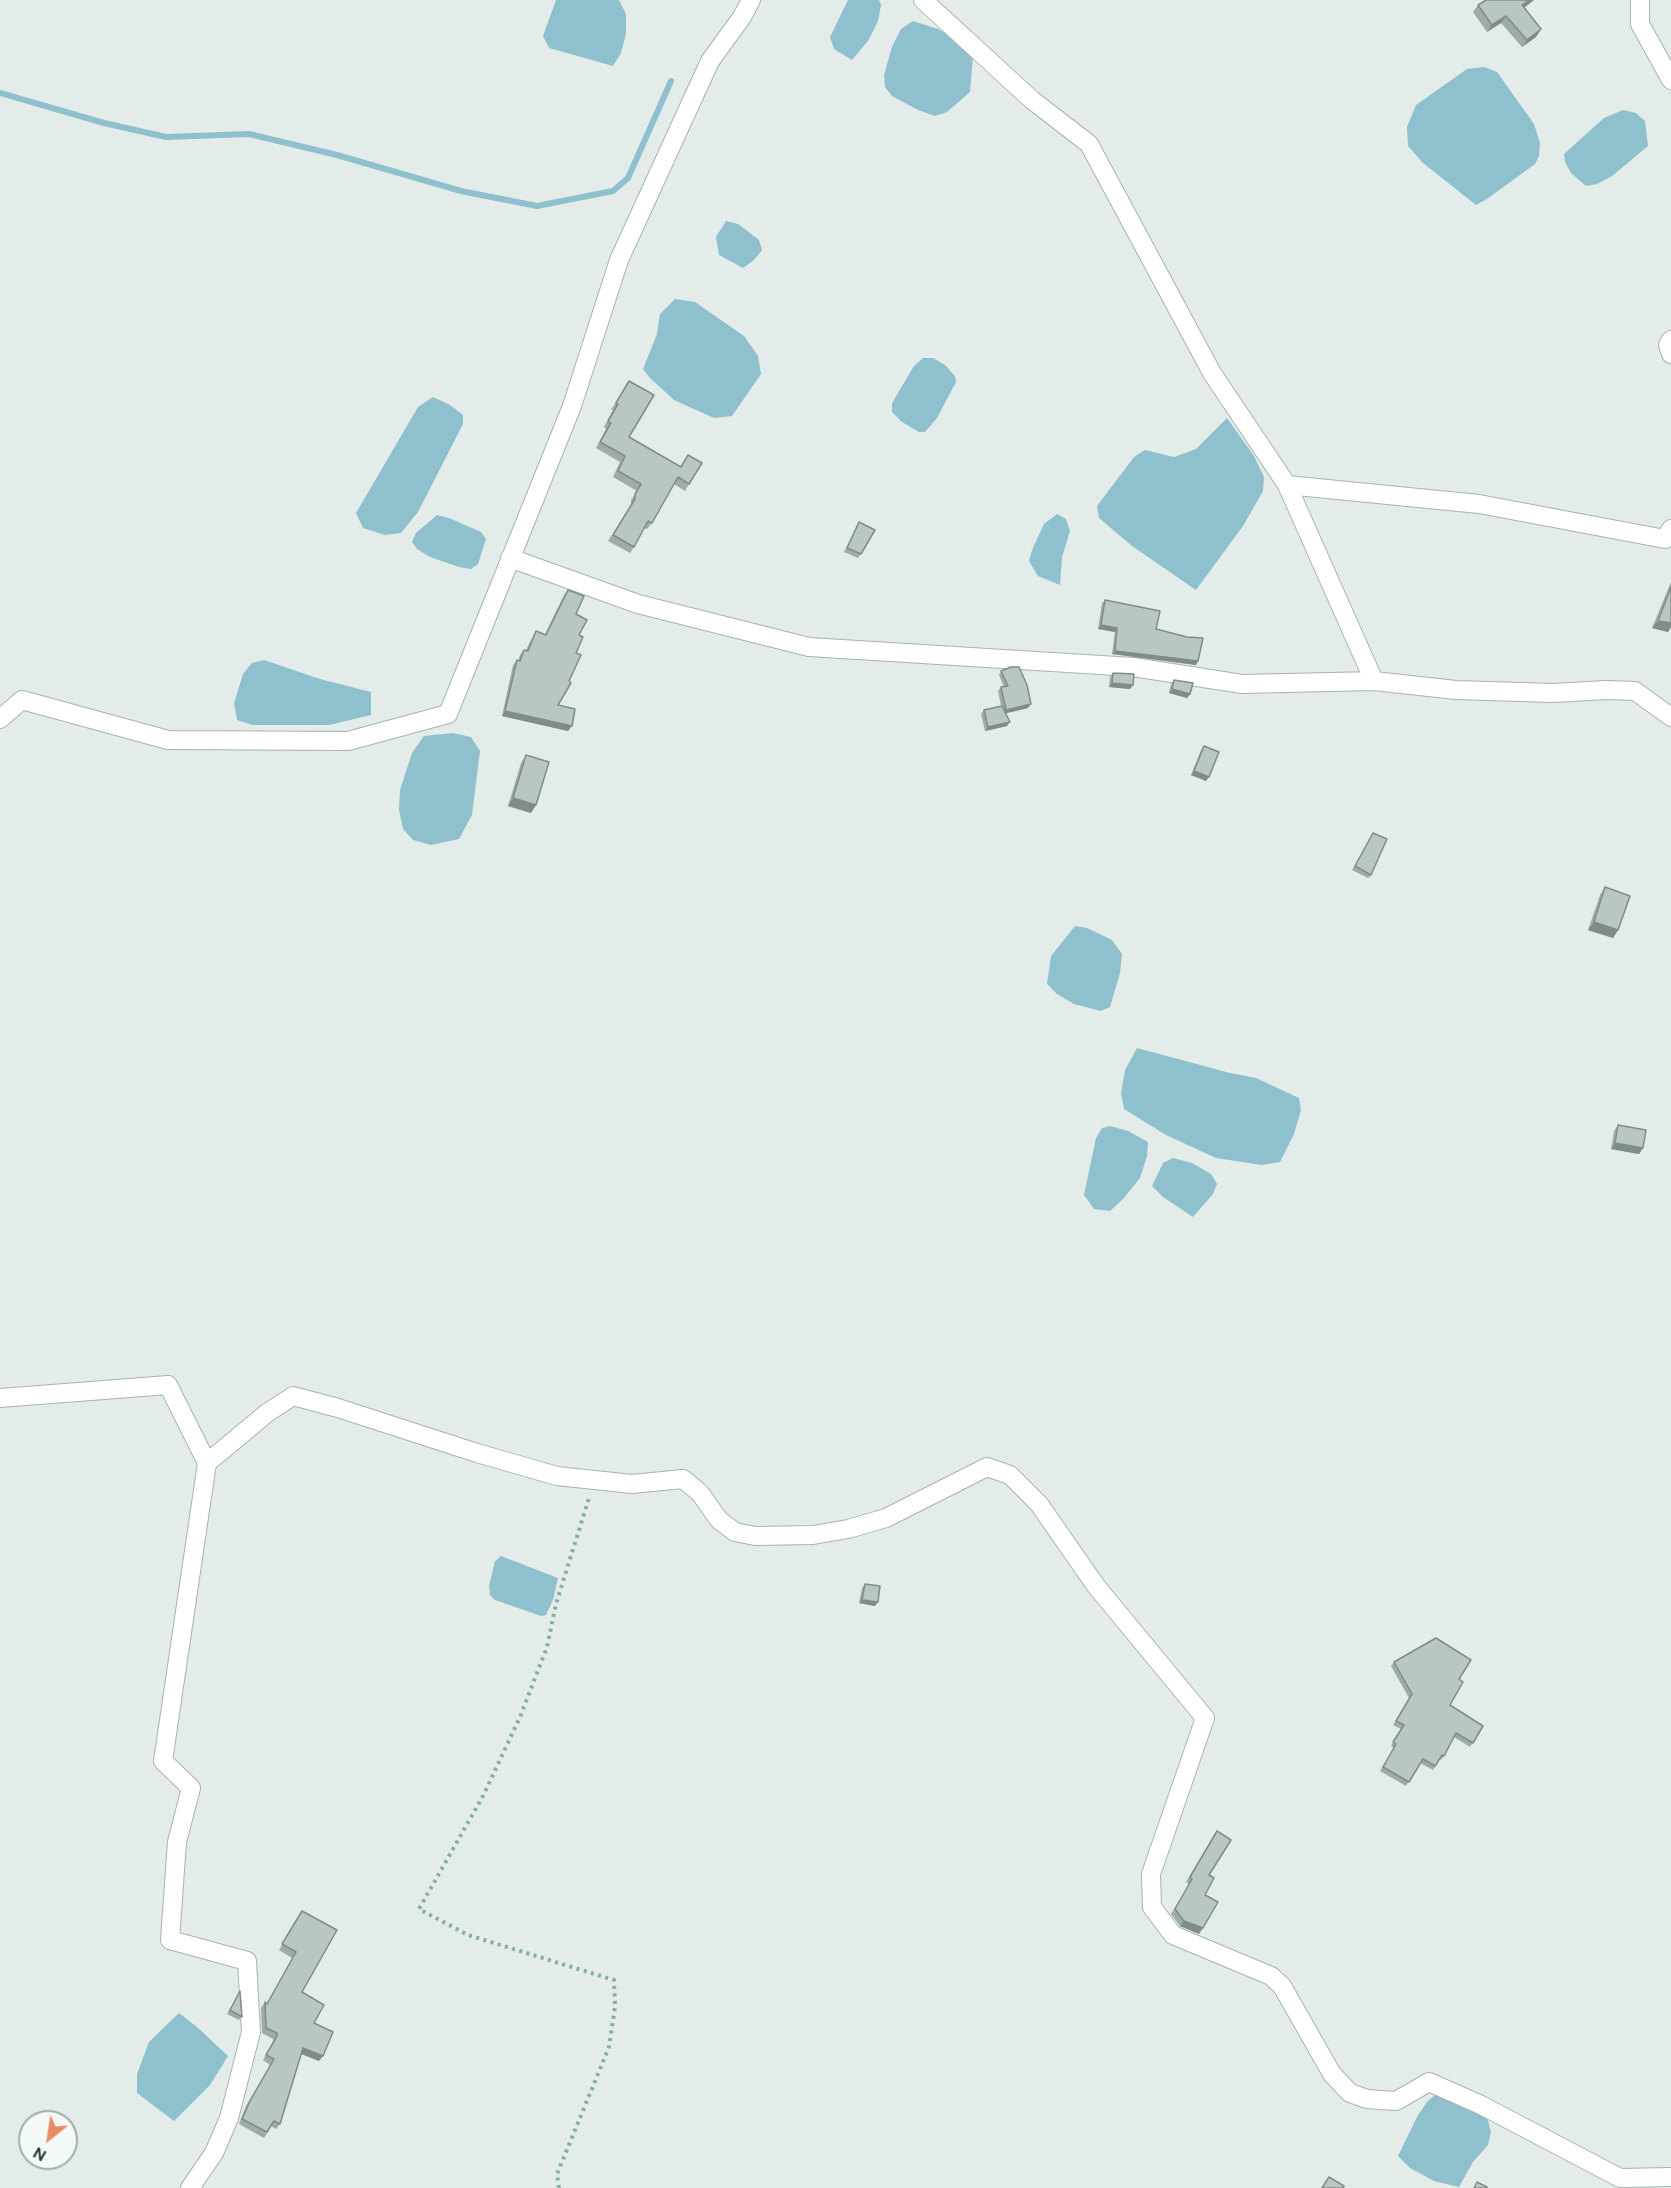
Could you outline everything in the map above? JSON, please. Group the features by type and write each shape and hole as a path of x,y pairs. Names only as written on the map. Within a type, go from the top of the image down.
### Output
{"street":[{"path":"0,719 22,700 168,740 348,741 448,714 572,406 619,260 710,61 742,17 751,0"},
{"path":"923,0 1032,100 1089,144 1212,373 1287,485 1374,681"},
{"path":"1640,0 1640,24 1671,80"},
{"path":"1671,340 1668,345 1671,354"},
{"path":"1287,485 1479,504 1665,539 1671,529"},
{"path":"510,558 638,604 809,647 1133,667 1242,684 1374,681 1467,691 1553,693 1635,691 1671,717"},
{"path":"0,1398 168,1385 207,1463 163,1761 192,1788 177,1842 170,1940 247,1961 251,2032 230,2118 214,2153 190,2188"},
{"path":"207,1463 267,1413 292,1396 338,1408 557,1476 632,1484 683,1479 700,1493 719,1520 735,1532 755,1536 813,1535 848,1529 885,1518 987,1467 1010,1475 1039,1504 1096,1586 1205,1718 1151,1874 1152,1907 1173,1935 1271,1976 1282,1986 1332,2074 1350,2093 1367,2099 1396,2101 1429,2082 1481,2105 1620,2178 1671,2177"}],"path":[{"path":"560,2188 557,2174 609,2047 615,2007 614,1980 468,1935 419,1908 483,1796 520,1718 547,1647 556,1604 595,1480"}],"water":[{"path":"556,0 619,0 626,14 626,34 621,53 613,66 549,48 543,36"},
{"path":"848,0 879,0 881,5 878,21 868,41 852,60 834,49 830,37"},
{"path":"913,21 938,29 960,41 973,56 970,92 947,112 935,116 892,96 885,87 884,75 892,47 901,29"},
{"path":"1484,67 1497,72 1534,124 1540,143 1539,156 1535,164 1476,205 1423,163 1408,146 1407,127 1416,105 1467,69"},
{"path":"1623,110 1636,113 1645,121 1648,146 1612,176 1597,184 1586,186 1571,173 1565,162 1564,154 1604,118"},
{"path":"726,221 738,224 759,240 762,250 743,268 719,255 716,237"},
{"path":"675,299 695,302 744,336 758,356 761,374 732,416 714,418 674,400 643,369 657,334 660,314"},
{"path":"923,358 933,358 945,365 955,376 956,382 937,418 925,432 919,432 902,422 892,412 892,403 914,366"},
{"path":"433,397 450,405 463,415 463,424 418,512 401,533 385,535 363,528 356,513 418,407"},
{"path":"1227,418 1254,456 1264,477 1263,491 1243,526 1196,590 1132,546 1099,518 1097,506 1134,457 1145,450 1174,457 1196,449"},
{"path":"1057,514 1066,519 1070,531 1062,557 1060,585 1038,576 1029,561 1044,524"},
{"path":"437,515 481,532 486,539 478,564 471,569 459,567 430,557 417,549 412,542 416,533"},
{"path":"264,660 320,679 371,692 371,715 329,725 253,725 237,720 234,703 243,674 252,663"},
{"path":"453,733 471,737 480,751 472,815 459,839 431,845 413,840 403,829 399,810 400,790 412,753 424,736"},
{"path":"1075,926 1087,928 1112,940 1122,954 1120,973 1110,1007 1101,1011 1074,1004 1057,994 1047,984 1051,956"},
{"path":"1137,1048 1256,1078 1299,1098 1301,1110 1294,1134 1280,1162 1262,1165 1216,1158 1166,1135 1124,1109 1121,1093 1125,1070"},
{"path":"1110,1126 1128,1131 1148,1142 1147,1156 1140,1178 1110,1211 1094,1209 1084,1195 1096,1138 1102,1128"},
{"path":"1173,1158 1192,1163 1211,1174 1217,1184 1213,1194 1193,1217 1163,1197 1152,1186 1163,1163"},
{"path":"501,1556 558,1578 553,1600 546,1615 541,1616 495,1600 490,1595 489,1586 495,1561"},
{"path":"179,2013 228,2056 210,2085 174,2121 137,2093 137,2074 149,2042"},
{"path":"1436,2094 1449,2097 1487,2118 1491,2131 1488,2145 1473,2162 1459,2187 1434,2181 1410,2168 1398,2156 1418,2115"}],"building":[{"path":"1486,0 1529,0 1522,5 1541,29 1527,40 1506,16 1492,25 1478,5"},
{"path":"629,381 654,395 629,437 681,467 688,455 702,463 689,484 678,477 652,523 648,521 634,547 613,535 635,499 635,494 641,484 618,471 625,456 600,442 611,423 608,421 618,404 616,403"},
{"path":"859,522 875,530 861,554 847,548"},
{"path":"1671,587 1671,623 1658,621"},
{"path":"568,590 584,596 576,614 587,620 579,635 583,637 576,653 581,655 569,681 571,683 558,705 575,709 572,726 505,711 517,660 520,661 524,650 528,651 536,631 546,635"},
{"path":"1105,600 1160,611 1156,629 1187,637 1203,638 1198,661 1115,651 1117,628 1101,625"},
{"path":"1019,667 1027,685 1031,704 1006,710 1001,687 1008,686 1001,671"},
{"path":"1113,673 1134,674 1133,685 1112,683"},
{"path":"1174,680 1193,683 1190,694 1172,689"},
{"path":"1002,706 1010,722 988,727 984,710"},
{"path":"1204,746 1219,752 1209,777 1194,771"},
{"path":"526,755 549,762 536,805 513,798"},
{"path":"1373,833 1387,839 1371,875 1355,866"},
{"path":"1605,887 1630,896 1618,930 1594,922"},
{"path":"1618,1125 1646,1130 1643,1148 1615,1143"},
{"path":"865,1584 880,1586 878,1602 862,1600"},
{"path":"1436,1638 1471,1660 1459,1679 1463,1682 1450,1705 1483,1726 1473,1743 1456,1733 1444,1756 1442,1755 1435,1766 1423,1759 1409,1782 1383,1767 1396,1744 1393,1742 1404,1725 1396,1721 1412,1694 1394,1662"},
{"path":"1217,1831 1231,1840 1209,1875 1214,1878 1205,1895 1218,1902 1203,1928 1184,1921 1175,1909 1192,1879 1190,1877"},
{"path":"302,1911 337,1930 302,1992 324,2005 314,2023 333,2032 323,2056 303,2048 280,2124 274,2121 267,2132 242,2119 274,2059 266,2055 277,2033 266,2028 265,2002 267,2004 296,1952 282,1944"},
{"path":"240,1991 242,2017 230,2010"},
{"path":"1329,2177 1344,2186 1343,2188 1322,2188"},
{"path":"1477,2182 1487,2187 1487,2188 1474,2188"}],"waterway":[{"path":"0,93 104,123 166,137 249,134 337,155 461,191 537,206 613,191 628,178 671,81"}]}
